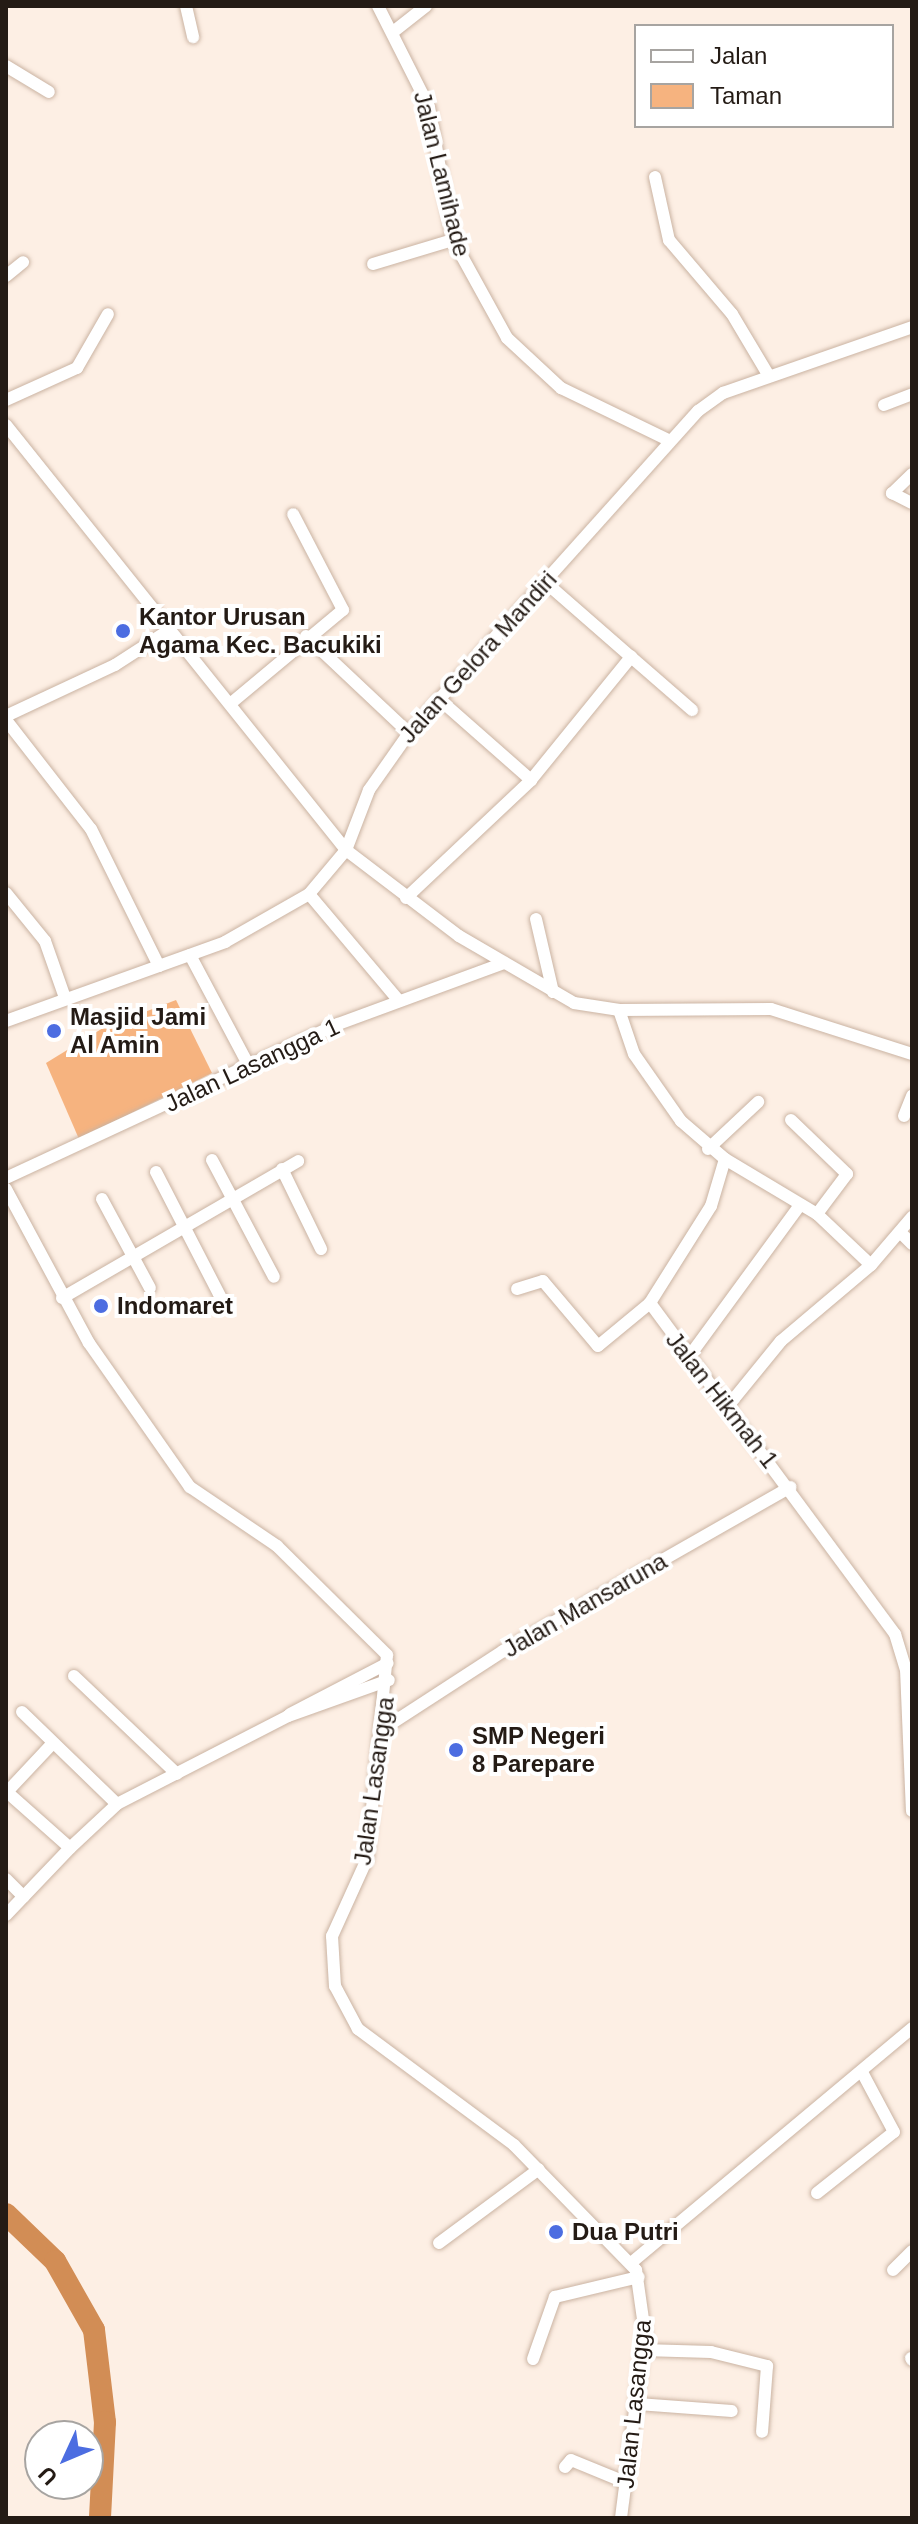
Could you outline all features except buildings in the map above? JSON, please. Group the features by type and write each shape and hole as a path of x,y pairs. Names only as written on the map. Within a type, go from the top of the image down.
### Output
{"street":[{"path":"186,6 193,37"},
{"name":"Jalan Lamihade","path":"378,6 429,107 453,240 489,310 535,368 594,406 670,441"},
{"path":"393,32 426,6"},
{"path":"6,66 49,92"},
{"path":"655,177 669,240 732,314 769,376"},
{"path":"373,264 453,240"},
{"path":"6,276 23,262"},
{"path":"6,400 77,368 108,314"},
{"name":"Jalan Gelora Mandiri","path":"6,1021 64,995 190,955 262,924 309,894 346,850 374,779 409,733 710,400 769,376 912,327"},
{"path":"884,405 912,394"},
{"path":"6,425 346,850 406,898 553,992 619,1010 771,1009 912,1054"},
{"path":"912,474 892,493 912,503"},
{"path":"230,704 343,606 293,514"},
{"path":"545,582 692,710"},
{"path":"159,966 91,829 6,718 115,665 169,630"},
{"path":"306,636 409,733"},
{"path":"406,898 531,780 631,657"},
{"path":"439,699 531,780"},
{"path":"309,894 399,1001"},
{"path":"8,899 45,941 64,995"},
{"path":"536,919 553,992"},
{"path":"190,955 248,1064"},
{"name":"Jalan Lasangga 1","path":"6,1178 248,1064 399,1001 504,963"},
{"path":"619,1010 634,1054 708,1149 817,1214 871,1265"},
{"path":"904,1116 912,1096"},
{"path":"708,1149 758,1102"},
{"path":"791,1120 847,1174 817,1214"},
{"path":"517,1289 543,1281 598,1346 650,1303 711,1206 725,1159"},
{"path":"212,1160 230,1200 274,1277"},
{"path":"62,1298 298,1161"},
{"path":"282,1169 321,1249"},
{"path":"156,1172 221,1298"},
{"name":"Jalan Lasangga","path":"6,1189 62,1298 190,1487 286,1553 382,1648 388,1663 389,1680 367,1859 332,1936 340,2002 366,2036 539,2169 631,2263 639,2277 643,2350 621,2518"},
{"path":"102,1199 150,1288"},
{"path":"688,1358 800,1205"},
{"path":"728,1406 781,1341 871,1265 912,1217"},
{"path":"900,1232 912,1244"},
{"name":"Jalan Hikmah 1","path":"650,1303 688,1358 790,1487 901,1647 912,1811"},
{"name":"Jalan Mansaruna","path":"383,1729 503,1651 790,1487"},
{"path":"6,1915 117,1804 388,1663"},
{"path":"74,1676 177,1774"},
{"path":"288,1716 389,1680"},
{"path":"22,1712 117,1804"},
{"path":"52,1744 8,1789 70,1848"},
{"path":"6,1879 24,1897"},
{"path":"631,2263 912,2028"},
{"path":"817,2193 894,2132 862,2072"},
{"path":"439,2243 539,2169"},
{"path":"893,2270 912,2251"},
{"path":"533,2359 555,2297 639,2277"},
{"path":"643,2350 711,2352 767,2366 762,2432"},
{"path":"638,2404 732,2411"},
{"path":"565,2467 571,2460 627,2483"}],"green space":[{"path":"176,1000 212,1073 79,1139 46,1063 103,1028"}],"waterway":[{"path":"6,2214 55,2261 94,2330 105,2422 100,2518"}],"place":[{"name":"Kantor Urusan Agama Kec. Bacukiki","path":"123,631"},
{"name":"Masjid Jami Al Amin","path":"54,1031"},
{"name":"Indomaret","path":"101,1306"},
{"name":"SMP Negeri 8 Parepare","path":"456,1750"},
{"name":"Dua Putri","path":"556,2232"}]}
